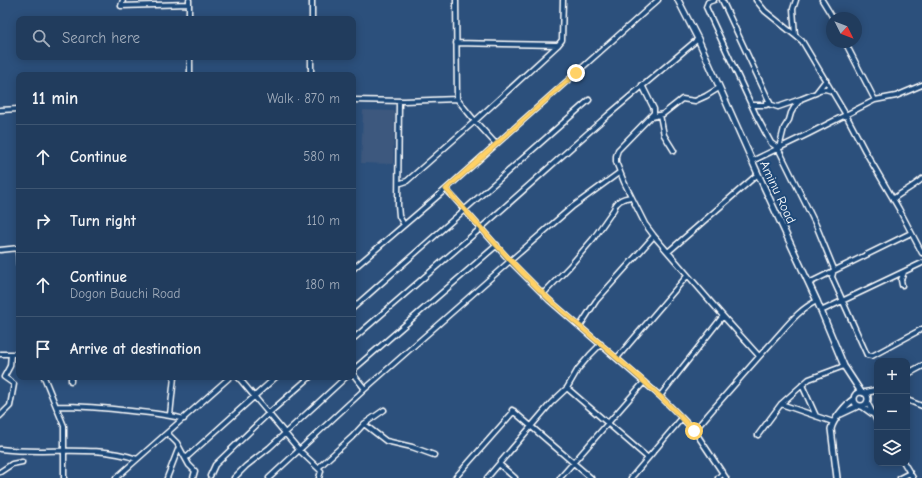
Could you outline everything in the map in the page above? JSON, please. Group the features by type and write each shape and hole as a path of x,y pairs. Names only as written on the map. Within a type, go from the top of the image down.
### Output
{"street":[{"path":"123,0 121,6 189,2 189,16"},
{"path":"312,0 312,16"},
{"path":"456,0 457,100 496,144"},
{"path":"399,183 407,180 475,122 558,45 562,40 563,0"},
{"path":"356,266 446,189 656,0"},
{"name":"Aminu Road","path":"678,0 698,39 752,161 822,311 844,366 863,393"},
{"path":"714,0 708,2 706,7 771,143 779,148 823,239 834,269 832,277 867,355 872,356 922,329"},
{"path":"722,0 769,103 775,107 780,107 816,93 826,80"},
{"path":"756,0 765,11 802,41 846,115 922,253"},
{"path":"796,0 793,9 796,35"},
{"path":"822,0 830,12"},
{"path":"356,336 642,85 698,39"},
{"path":"456,43 558,45"},
{"path":"848,48 876,100"},
{"path":"190,60 190,72"},
{"path":"310,72 311,60"},
{"path":"642,85 654,109 654,113 652,117 618,150 616,162 620,172 631,196 654,236 759,356"},
{"path":"752,161 876,100 896,96 922,85"},
{"path":"652,117 660,115 682,99 695,101 720,88"},
{"path":"819,90 825,89 832,91"},
{"path":"779,148 784,128 795,106 801,99"},
{"path":"356,100 457,100"},
{"path":"356,305 589,100"},
{"path":"399,101 399,216 404,225"},
{"path":"752,105 766,105 769,103"},
{"path":"0,110 16,109"},
{"path":"660,115 664,135 674,151"},
{"path":"269,478 300,451 365,389 510,261 572,207 620,172"},
{"path":"668,252 758,174"},
{"path":"893,199 922,180"},
{"path":"446,189 510,261 543,294 660,396 682,418 694,431 726,478"},
{"path":"543,294 593,239 614,207 623,198 631,196"},
{"path":"809,283 834,269 911,233"},
{"path":"580,326 596,301 654,236"},
{"path":"356,367 497,245"},
{"path":"0,250 16,249"},
{"path":"822,311 922,263"},
{"path":"902,285 901,280 904,272"},
{"path":"617,358 688,276"},
{"path":"694,431 759,356 800,312 817,301"},
{"path":"660,396 723,316"},
{"path":"487,478 551,402 567,388 578,369 590,354 601,344"},
{"path":"0,354 16,354"},
{"path":"0,416 10,406 14,384 4,377 10,366 11,354"},
{"path":"758,435 781,404 809,379 844,366"},
{"path":"910,372 922,366"},
{"path":"356,378 365,389"},
{"path":"851,378 855,403 873,414"},
{"path":"45,380 64,426 64,478"},
{"path":"170,415 174,380"},
{"path":"116,478 227,380"},
{"path":"241,380 300,451 321,471 319,478"},
{"path":"186,458 273,380"},
{"path":"210,476 215,465 269,413 307,380"},
{"path":"234,478 343,380"},
{"path":"560,478 644,382"},
{"path":"802,385 816,416"},
{"path":"567,388 648,458"},
{"path":"837,478 831,434 833,422 854,397 874,391"},
{"path":"863,393 868,400 873,414"},
{"path":"840,414 864,405 874,393"},
{"path":"910,401 922,406"},
{"path":"781,404 833,422"},
{"path":"57,406 84,406 170,415 184,419"},
{"path":"318,468 364,424 384,410"},
{"path":"455,478 513,411 591,478"},
{"path":"630,478 682,418"},
{"path":"364,424 386,441 412,447 434,455"},
{"path":"167,433 186,458 188,465 195,472 193,478"},
{"path":"167,478 179,448"},
{"path":"0,449 16,451 112,453 137,459"},
{"path":"0,472 12,464 22,462"},
{"path":"499,464 515,478"},
{"path":"906,466 913,478"},
{"path":"718,478 722,472"},
{"path":"900,478 910,473"}],"shaded area":[{"path":"363,110 395,111 393,164 361,163"}],"route":[{"path":"576,73 446,189 510,261 549,300 668,403 694,431"}]}
